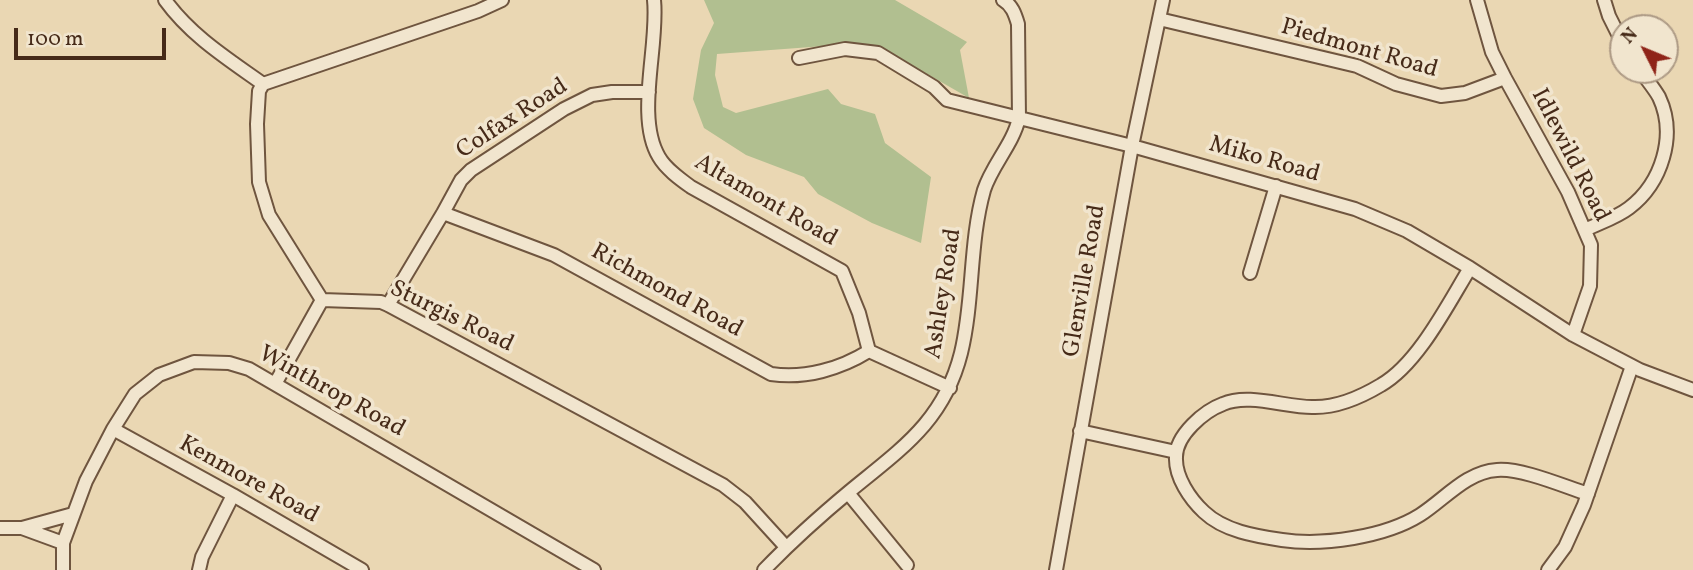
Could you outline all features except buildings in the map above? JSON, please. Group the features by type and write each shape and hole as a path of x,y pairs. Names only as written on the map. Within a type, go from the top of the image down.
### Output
{"street":[{"path":"165,0 197,36 263,84"},
{"path":"275,384 322,300 269,215 259,182 257,124 259,91 263,84 478,11 502,0"},
{"name":"Altamont Road","path":"654,0 649,121 659,158 673,174 691,187 842,271 859,313 869,351"},
{"name":"Ashley Road","path":"764,570 786,547 925,426 950,388 961,353 967,320 977,223 985,188 1017,127 1019,118 1018,24 1015,12 1003,0"},
{"name":"Glenville Road","path":"1056,570 1132,146 1163,0"},
{"name":"Idlewild Road","path":"1477,0 1492,52 1504,78 1568,192 1591,245 1590,286 1573,335"},
{"name":"Piedmont Road","path":"1159,19 1357,66 1396,84 1441,96 1465,93 1504,78"},
{"name":"Miko Road","path":"799,58 845,49 878,53 934,87 947,100 1132,146 1355,209 1407,232 1470,268 1573,335 1632,366 1693,390"},
{"path":"1585,230 1629,208 1653,181 1663,161 1667,141 1665,117 1659,97 1650,84"},
{"name":"Colfax Road","path":"388,305 461,180 471,170 564,109 592,95 649,92"},
{"path":"1250,273 1276,186"},
{"name":"Richmond Road","path":"443,213 554,255 771,374 804,375 855,359 869,351"},
{"path":"1470,268 1420,348 1384,383 1339,404 1313,407 1252,400 1222,404 1187,430 1176,452 1178,472 1194,502 1206,514 1236,531 1290,541 1341,541 1400,525 1420,515 1471,477 1497,470 1532,476 1588,494"},
{"name":"Sturgis Road","path":"322,300 380,302 388,305 723,485 745,502 786,547"},
{"path":"869,351 950,388"},
{"name":"Winthrop Road","path":"63,570 63,544 86,481 135,394 159,375 194,362 229,363 249,369 594,570"},
{"path":"1548,570 1566,547 1588,494 1632,366"},
{"name":"Kenmore Road","path":"113,429 362,570"},
{"path":"1080,430 1176,452"},
{"path":"848,493 907,565"},
{"path":"199,570 202,557 233,495"},
{"path":"0,528 22,528 73,514"},
{"path":"22,528 63,544"}],"green space":[{"path":"704,0 895,0 967,42 960,50 969,98 868,45 717,54 715,75 723,107 736,113 828,89 841,104 875,114 885,143 931,177 921,243 872,223 818,194 804,177 746,155 704,128 693,99 701,50 714,23"}]}
